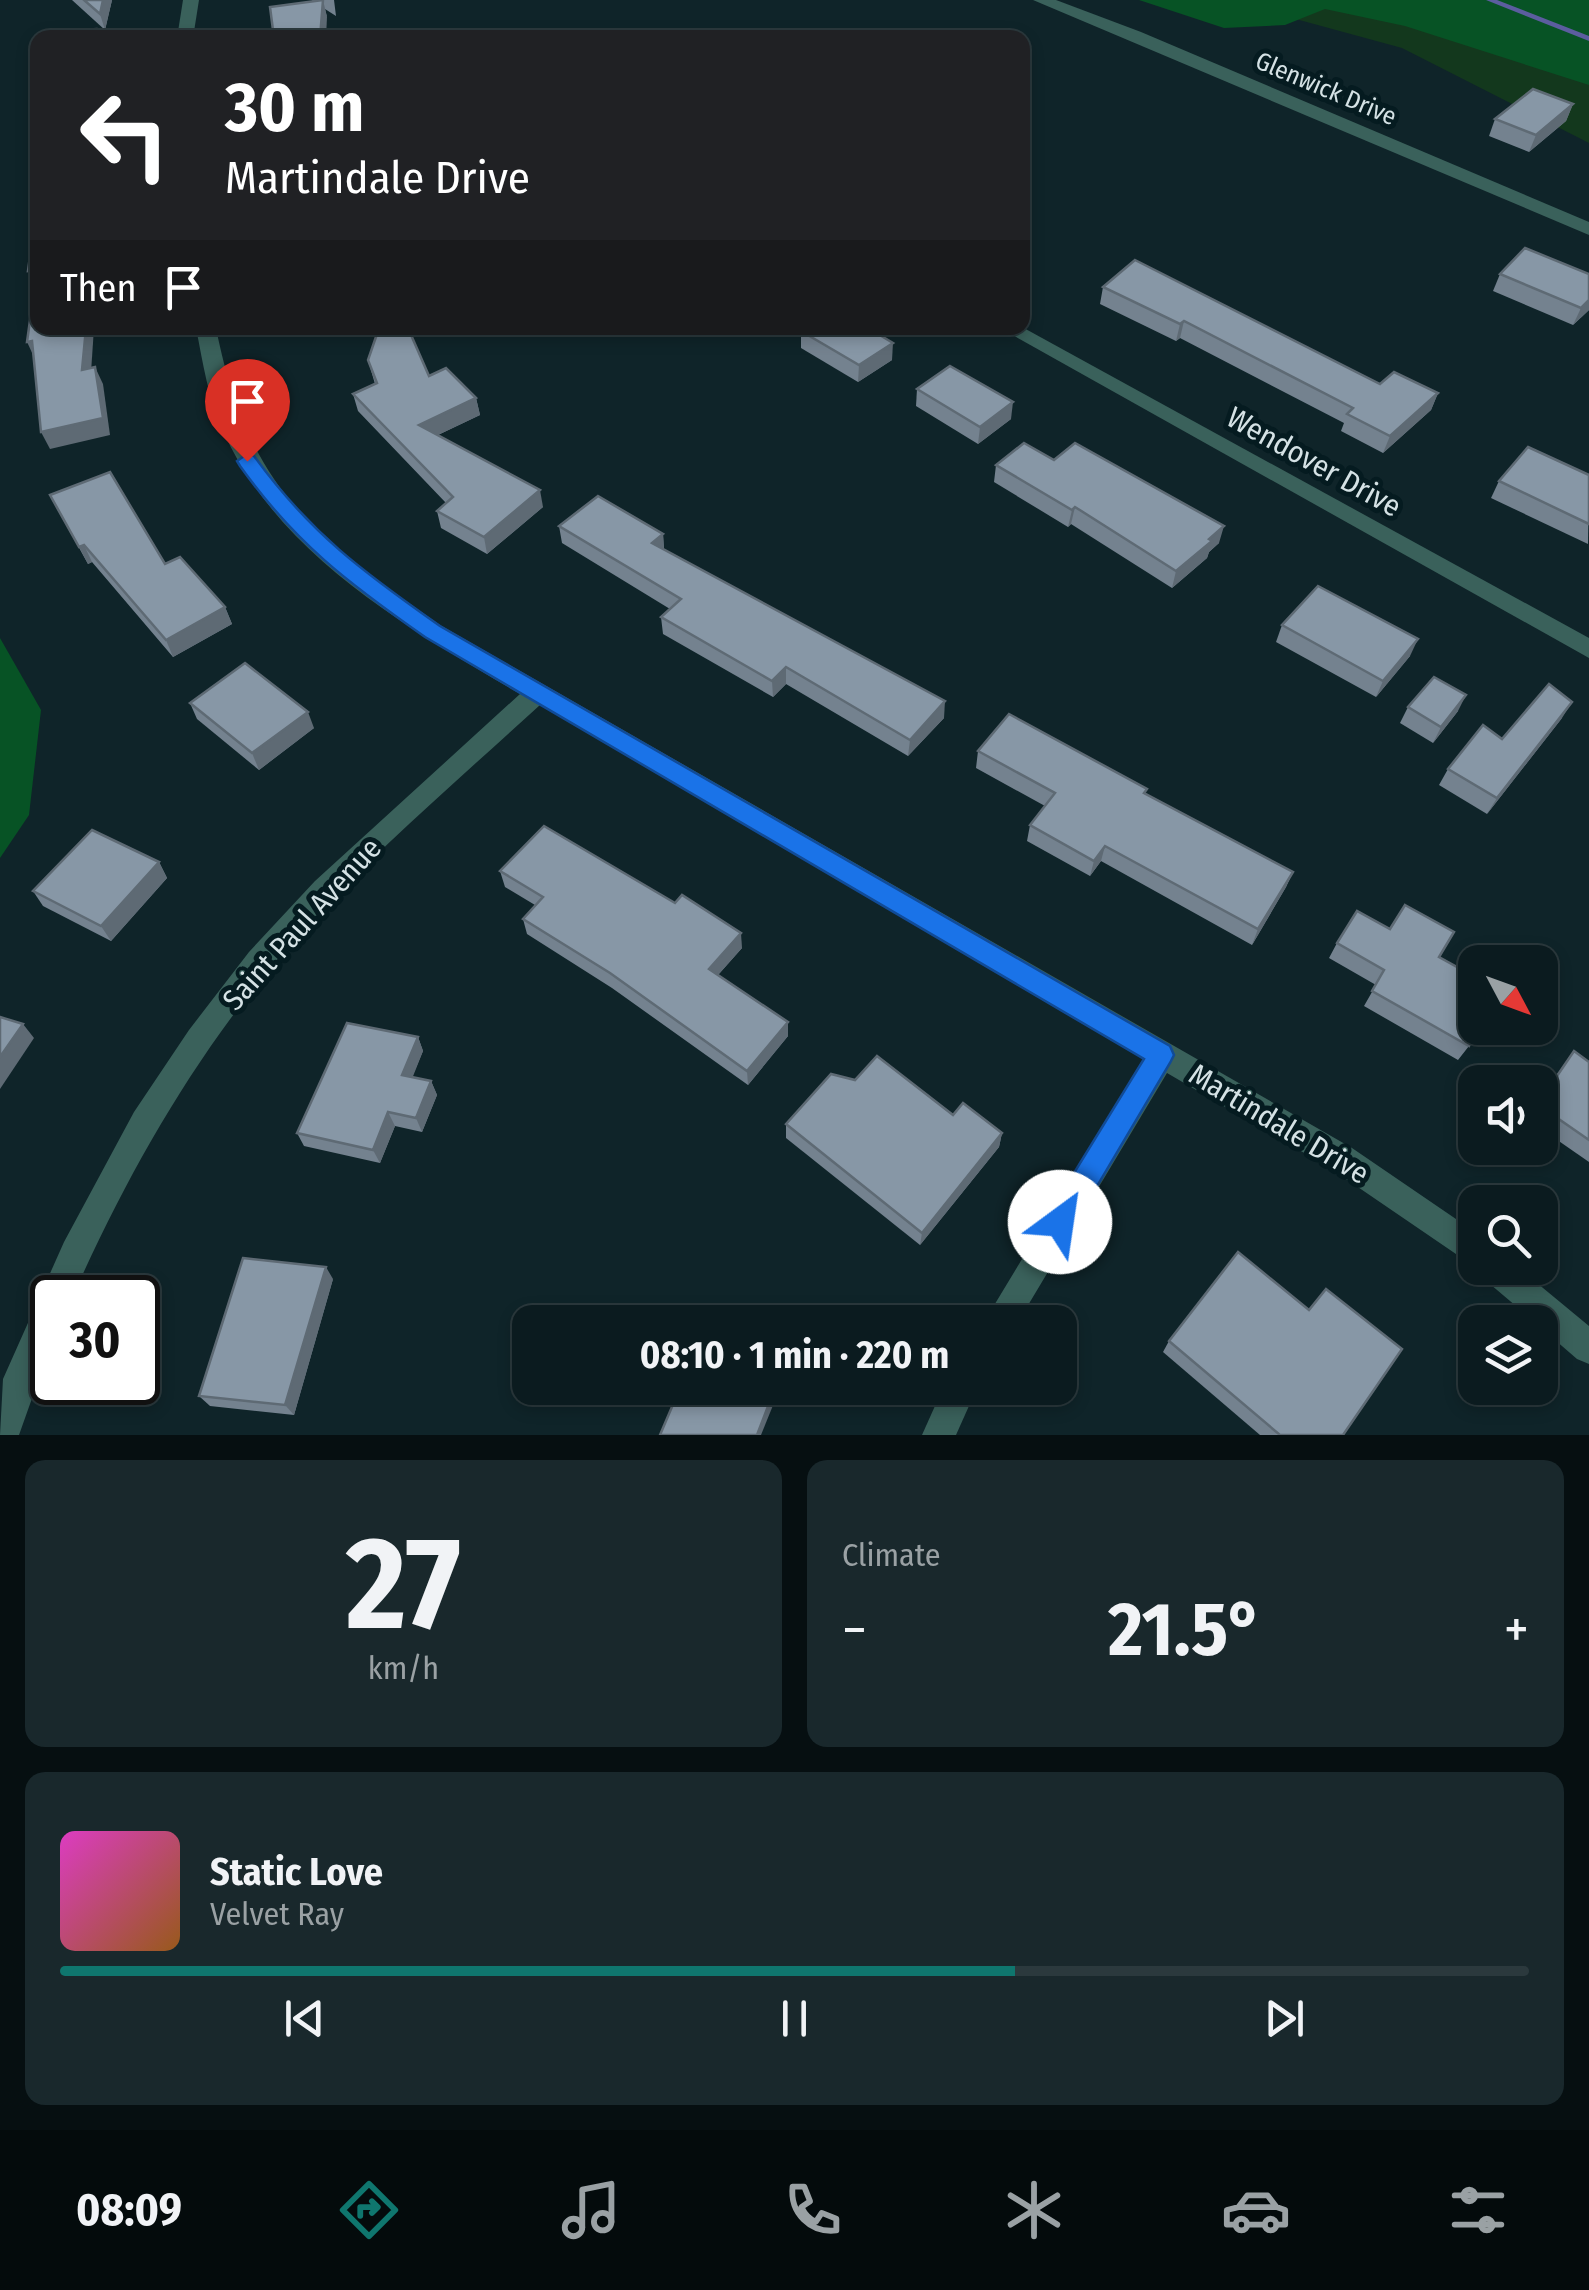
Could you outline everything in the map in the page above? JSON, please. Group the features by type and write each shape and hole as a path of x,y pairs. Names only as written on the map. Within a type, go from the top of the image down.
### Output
{"street":[{"path":"186,30 191,0"},
{"name":"Glenwick Drive","path":"1041,0 1135,35 1589,229"},
{"name":"Martindale Drive","path":"207,335 224,417 247,461 282,509 313,542 362,582 432,631 1340,1158 1458,1239"},
{"name":"Wendover Drive","path":"1023,335 1589,650"},
{"name":"Saint Paul Avenue","path":"67,1275 128,1152 189,1053 259,961 340,874 538,692"},
{"path":"1010,1305 1161,1055"},
{"path":"1515,1285 1589,1348"},
{"name":"Saint Paul Avenue","path":"2,1435 30,1363"},
{"path":"939,1435 952,1405"}],"green space":[{"path":"1139,0 1589,0 1589,85 1405,26 1325,9 1285,25 1224,28"},
{"path":"1589,0 1589,143 1402,48 1233,2"},
{"path":"0,638 41,710 29,815 0,858"}],"building":[{"path":"84,0 103,0 100,14"},
{"path":"323,0 321,30 273,30 270,7"},
{"path":"1533,89 1573,104 1536,135 1495,119"},
{"path":"1525,248 1589,274 1589,300 1581,308 1500,274"},
{"path":"1135,260 1380,384 1394,372 1438,393 1390,436 1347,414 1353,408 1184,321 1180,324 1103,287"},
{"path":"30,320 30,335 85,335 82,370 95,367 103,418 41,432 32,341 27,342"},
{"path":"377,335 411,335 429,376 446,368 476,398 419,425 540,490 484,537 437,511 453,497 353,394 377,383 368,360"},
{"path":"808,335 880,335 893,343 859,365"},
{"path":"950,366 1013,402 980,427 917,389"},
{"path":"1024,443 1054,460 1075,443 1224,526 1176,571 1075,507 1072,510 996,465"},
{"path":"1528,447 1589,475 1589,524 1499,481"},
{"path":"110,472 165,564 180,557 225,607 166,640 84,545 79,547 50,495"},
{"path":"598,496 663,534 652,543 945,701 910,740 786,667 772,681 661,617 681,599 559,526"},
{"path":"1318,586 1418,639 1383,681 1282,625"},
{"path":"245,663 308,712 252,753 190,703"},
{"path":"1434,677 1466,695 1441,727 1408,707"},
{"path":"1549,684 1572,702 1497,798 1448,769 1483,725 1502,739"},
{"path":"1009,714 1147,789 1144,793 1293,872 1258,929 1105,846 1094,861 1030,825 1055,793 978,751"},
{"path":"544,826 675,903 682,895 741,933 709,969 788,1022 747,1071 610,973 523,919 543,897 500,871"},
{"path":"92,830 159,862 101,926 33,891"},
{"path":"1405,905 1454,932 1439,957 1458,968 1458,1040 1372,991 1384,970 1337,943 1357,911 1390,929"},
{"path":"0,1017 23,1024 0,1057"},
{"path":"347,1023 418,1037 402,1075 431,1081 416,1118 388,1112 373,1150 297,1133"},
{"path":"1574,1051 1589,1062 1589,1140 1558,1118 1558,1075"},
{"path":"877,1056 953,1115 963,1103 1002,1133 922,1233 786,1124 831,1074 855,1080"},
{"path":"1238,1252 1309,1310 1326,1289 1402,1349 1343,1435 1280,1435 1169,1341"},
{"path":"243,1258 326,1267 285,1405 199,1396"},
{"path":"673,1405 768,1405 757,1435 660,1435"}],"waterway":[{"path":"1490,0 1589,39"}],"route":[{"path":"247,461 282,509 313,542 432,631 1161,1055 1060,1222"}]}
